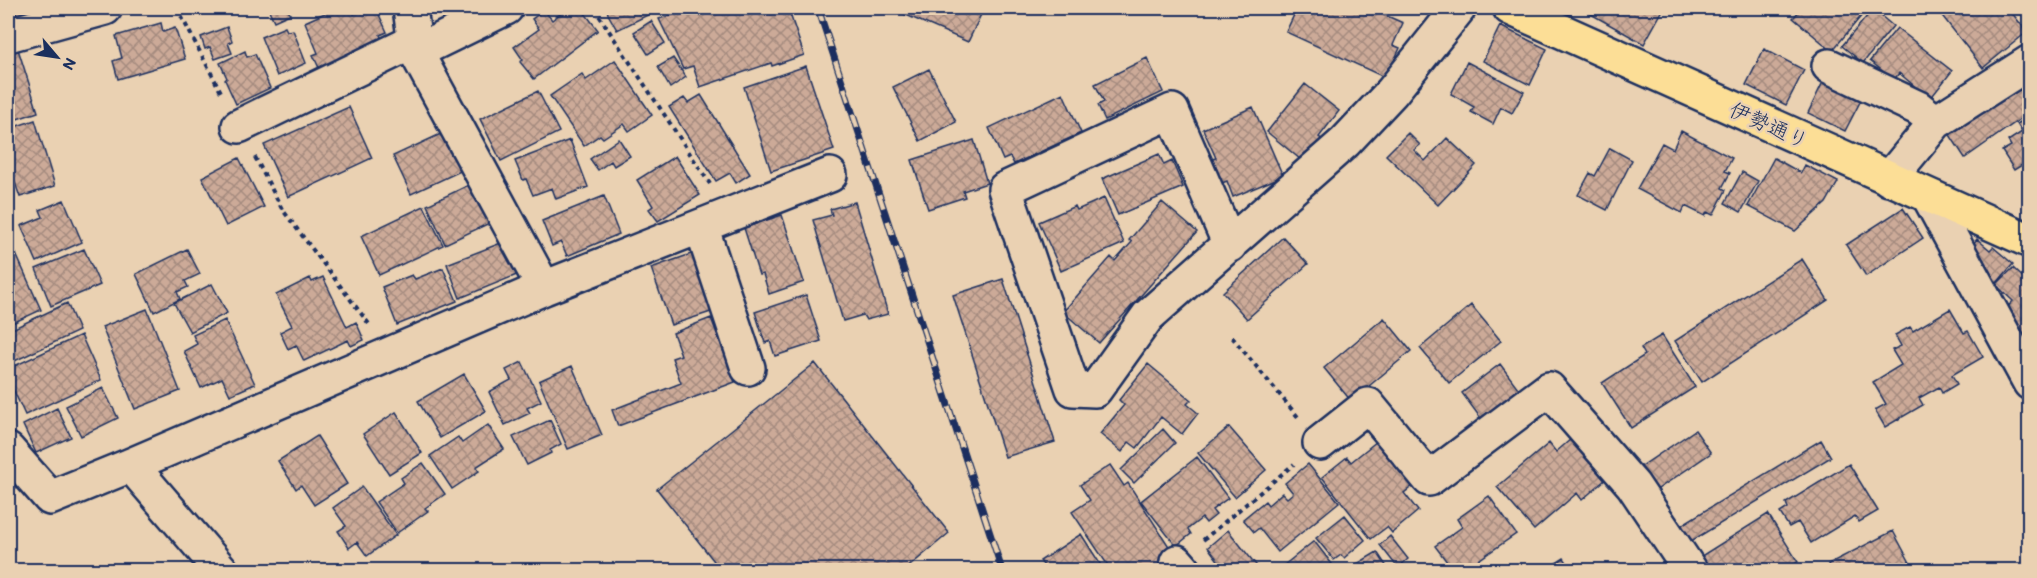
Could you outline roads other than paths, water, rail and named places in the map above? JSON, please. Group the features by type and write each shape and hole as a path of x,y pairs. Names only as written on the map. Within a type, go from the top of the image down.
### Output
{"main road":[{"name":"伊勢通り","path":"1510,8 2030,241"}],"lane":[{"path":"8,35 105,8"},
{"path":"410,8 415,46 544,288"},
{"path":"239,126 415,46 506,8"},
{"path":"1230,245 1172,111 1005,189 1073,389 1095,390 1148,316 1230,245 1345,142 1392,92 1459,8"},
{"path":"1889,179 1936,122 2030,62"},
{"path":"1829,66 1918,108 1936,122"},
{"path":"8,450 50,498 544,288 830,175"},
{"path":"1929,197 2030,383"},
{"path":"716,220 748,368"},
{"path":"1320,443 1368,405 1429,479 1549,389 1633,485 1690,570"},
{"path":"131,465 221,570"}],"railway":[{"path":"818,8 1002,570"}]}
